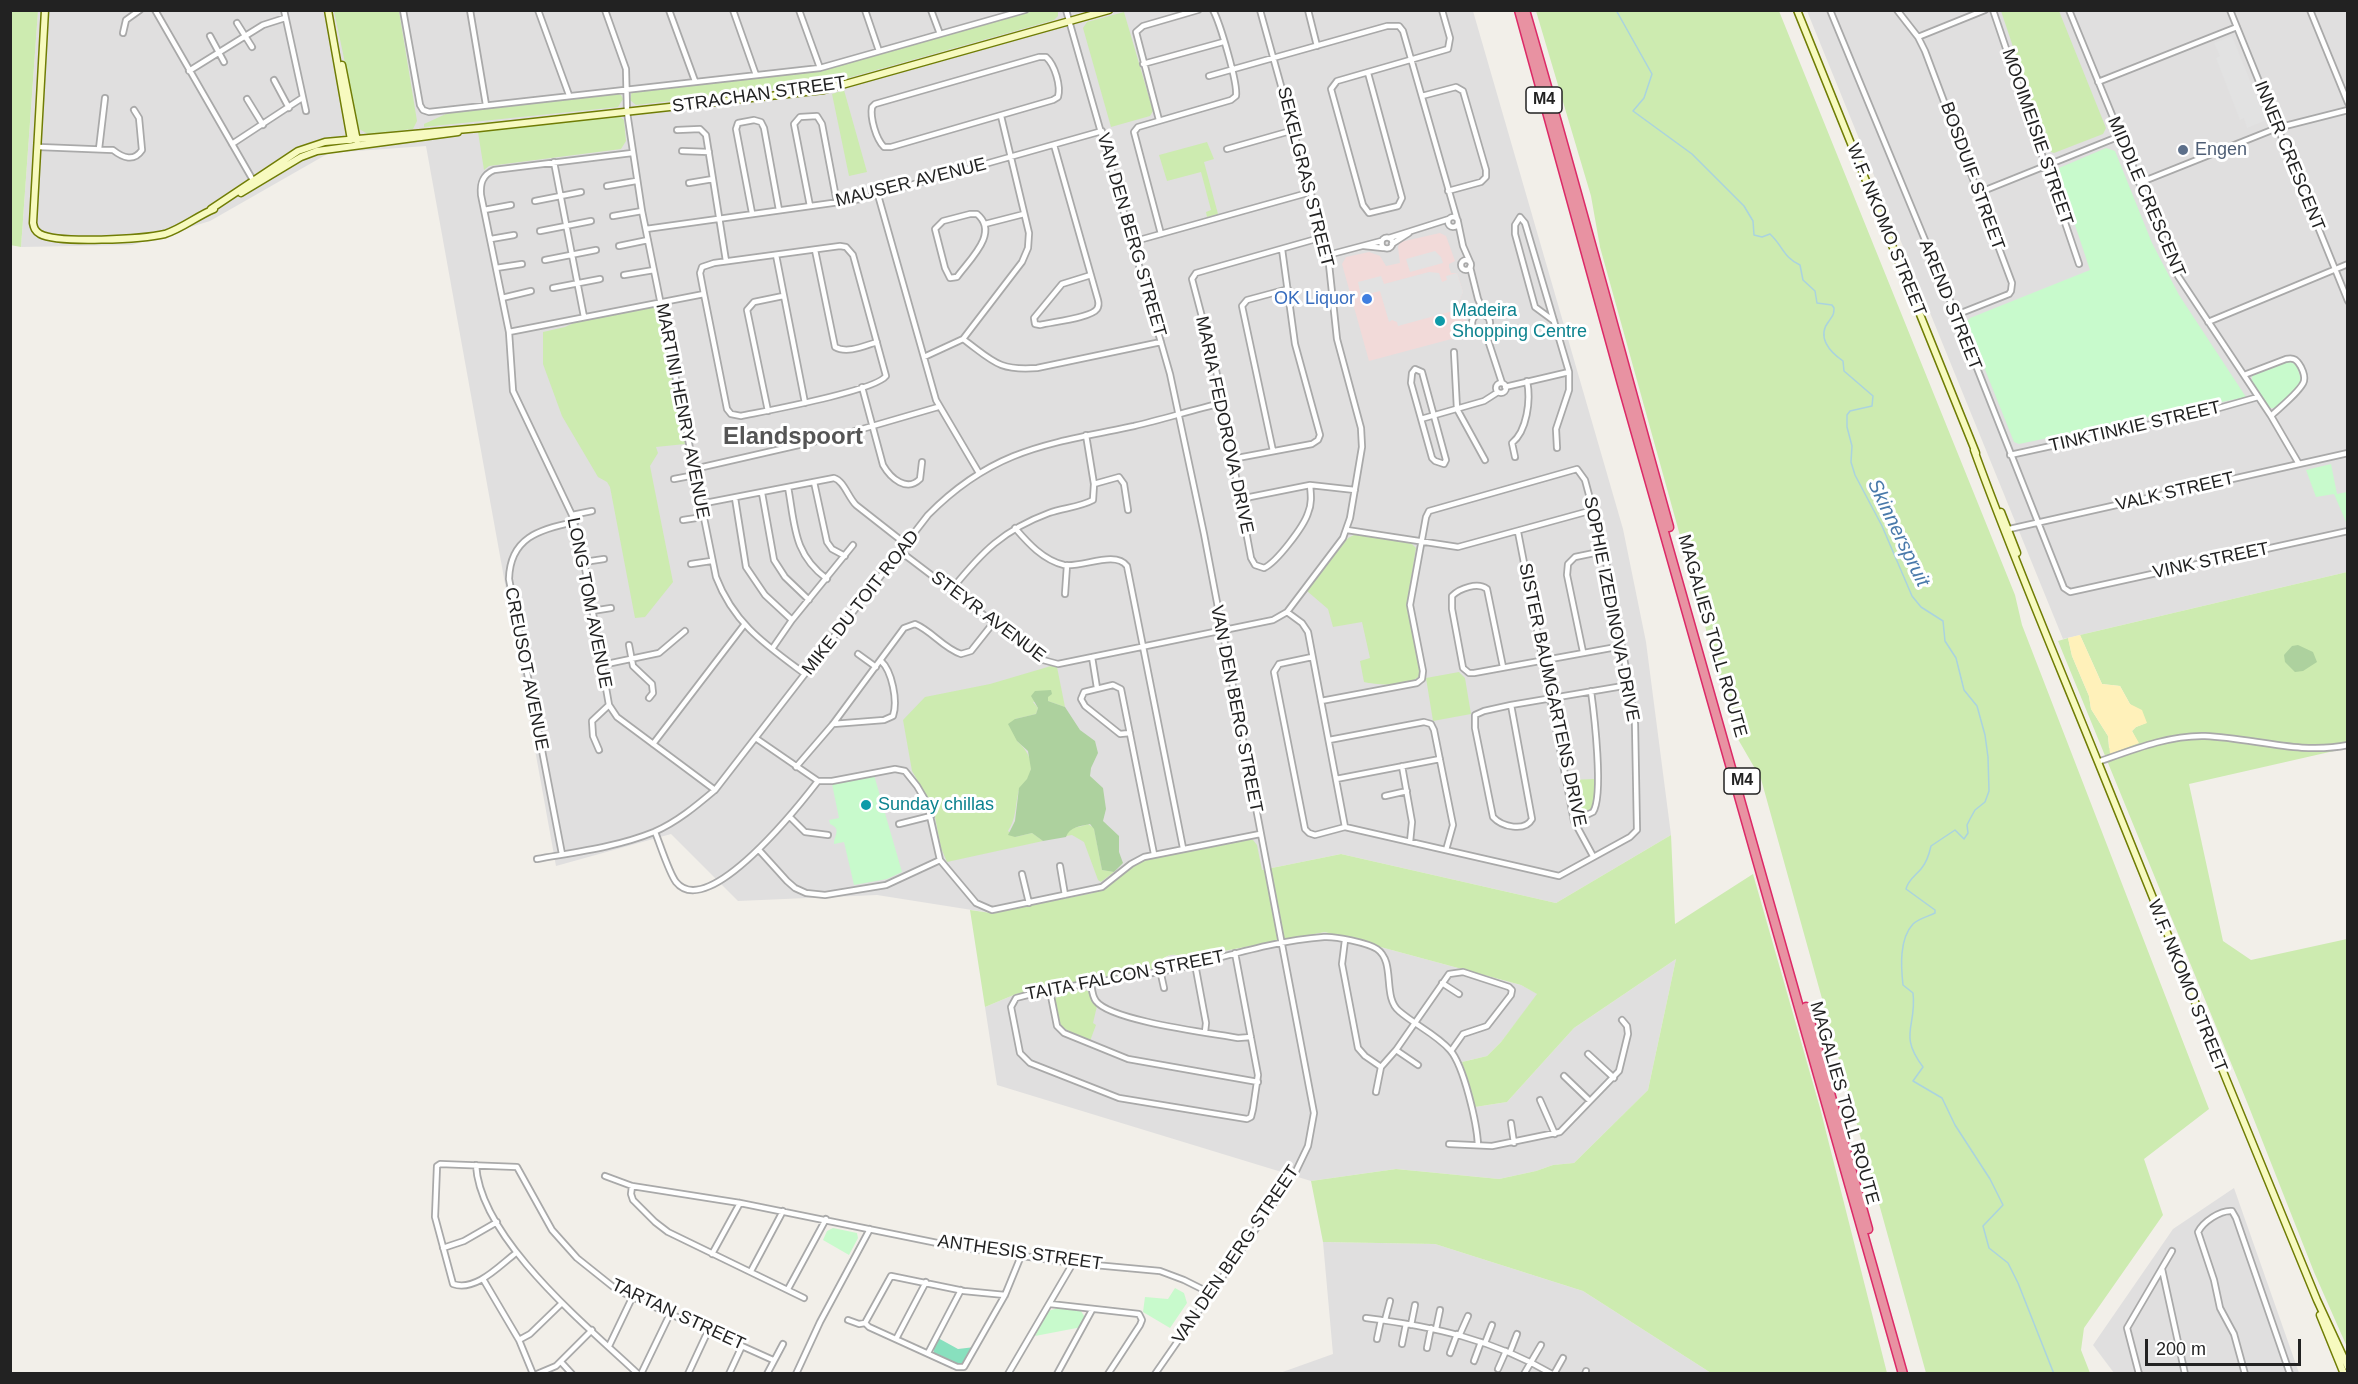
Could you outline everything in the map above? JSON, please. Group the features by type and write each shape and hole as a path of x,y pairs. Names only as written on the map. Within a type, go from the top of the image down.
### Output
{"highway":[{"name":"MAGALIES TOLL ROUTE","path":"1519,10 1622,384 1903,1374"},
{"name":"MAGALIES TOLL ROUTE","path":"1525,10 1577,189 1628,384 1908,1374"}],"main road":[{"path":"39,147 45,10"},
{"path":"328,10 354,142"},
{"name":"STRACHAN STREET","path":"39,147 33,223 36,230 45,236 90,239 158,235 173,231 211,209 306,147 325,141 354,142 837,87 1109,10"},
{"name":"W.F. NKOMO STREET","path":"1797,10 2142,876 2317,1300 2344,1374"},
{"name":"W.F. NKOMO STREET","path":"2317,1300 2348,1367"}],"street":[{"path":"123,33 128,18 140,10"},
{"path":"155,10 255,182"},
{"path":"284,10 306,111"},
{"name":"STRACHAN STREET","path":"403,10 420,105 423,110 429,112 820,68 1025,10"},
{"path":"470,10 486,105"},
{"path":"538,10 568,95"},
{"name":"MARTINI HENRY AVENUE","path":"605,10 626,69 627,112 636,181 711,561 722,592 744,625 805,674"},
{"path":"669,10 695,81"},
{"path":"733,10 756,75"},
{"path":"799,10 820,68"},
{"path":"865,10 879,51"},
{"path":"931,10 940,34"},
{"path":"999,10 1001,17"},
{"name":"VAN DEN BERG STREET","path":"1066,10 1161,342 1178,415 1204,534 1314,1113 1311,1135 1296,1171 1155,1374"},
{"path":"1159,120 1136,38 1137,31 1143,26 1198,10"},
{"path":"1161,234 1134,130 1159,120 1234,98 1236,89 1213,10"},
{"name":"SEKELGRAS STREET","path":"1260,10 1328,255 1337,339 1363,435 1347,530 1338,546 1287,612"},
{"path":"1308,10 1317,46"},
{"path":"1368,73 1402,198 1398,206 1374,213 1369,213 1363,205 1331,92 1332,86 1337,81 1444,51 1450,46 1450,38 1442,10"},
{"name":"AREND STREET","path":"1830,10 1956,315 2062,586 2068,591 2075,591"},
{"name":"BOSDUIF STREET","path":"1897,10 1918,37 2012,287 2011,291 2004,296 1956,315"},
{"path":"1918,37 1985,10"},
{"name":"MOOIMEISIE STREET","path":"1993,10 2079,264"},
{"name":"MIDDLE CRESCENT","path":"2069,10 2178,276 2259,397 2299,464"},
{"name":"INNER CRESCENT","path":"2230,10 2348,301"},
{"path":"2310,10 2348,103"},
{"path":"189,71 269,22 285,18"},
{"path":"237,23 252,47"},
{"path":"1209,76 1395,25 1403,31 1458,220 1478,299 1490,326 1485,331 1479,332 1475,329 1473,321 1477,316 1478,299"},
{"path":"2098,82 2237,27"},
{"path":"210,36 224,62"},
{"path":"1143,64 1223,42"},
{"path":"1043,56 1049,59 1059,89 1058,97 1050,102 1001,116 888,147 880,143 871,109 878,103 1016,63 1043,56"},
{"path":"274,80 289,108"},
{"path":"1422,96 1453,87 1461,88 1486,170 1486,177 1481,182 1448,191"},
{"path":"99,149 105,98"},
{"path":"232,144 302,98"},
{"path":"247,99 263,125"},
{"path":"39,147 113,150 122,158 141,153 139,118 135,110"},
{"path":"2139,183 2277,128 2348,110"},
{"path":"810,206 794,127 797,118 812,115 817,116 822,124 837,203"},
{"path":"924,357 963,339 1022,262 1030,241 1001,116"},
{"path":"752,213 736,129 738,123 752,120 759,120 764,128 779,210"},
{"path":"677,130 702,130 706,135 726,261"},
{"path":"1227,149 1294,130"},
{"name":"MAUSER AVENUE","path":"646,229 837,203 878,195 1102,131"},
{"path":"1978,193 2120,136"},
{"path":"1054,145 1091,275 1098,300 1098,308 1087,315 1040,325 1035,324 1034,318 1059,287 1067,282 1091,275"},
{"path":"682,151 710,152"},
{"path":"584,317 554,162 632,153"},
{"name":"LONG TOM AVENUE","path":"554,162 494,170 487,173 482,180 481,195 509,332 514,394 572,515 584,562 609,705 617,717 715,790"},
{"path":"689,183 713,179"},
{"path":"607,186 636,181"},
{"path":"535,201 581,192"},
{"path":"1132,242 1311,192"},
{"path":"878,195 938,407 979,473"},
{"path":"1451,202 1450,222 1461,239"},
{"path":"484,210 511,205"},
{"path":"613,216 642,211"},
{"path":"970,214 977,214 985,224 982,244 957,277 950,278 940,250 936,226 943,221 970,214"},
{"path":"985,224 1024,214"},
{"path":"1554,321 1535,308 1515,234 1515,225 1520,217 1525,223 1554,321 1569,372 1569,390 1556,429 1557,448"},
{"path":"540,231 591,220"},
{"path":"1328,255 1439,223 1458,220"},
{"path":"1450,222 1456,226 1458,220"},
{"path":"1361,245 1389,249 1392,244 1411,231"},
{"path":"491,239 514,235"},
{"name":"MARIA FEDOROVA DRIVE","path":"1310,485 1310,507 1305,521 1273,562 1264,568 1255,565 1252,561 1222,403 1192,278 1196,273 1323,237"},
{"path":"1389,238 1392,244"},
{"path":"619,246 648,240"},
{"path":"1381,241 1383,248"},
{"path":"840,246 850,250 886,376 884,380 805,403 735,417 728,410 700,273 702,267 708,264 776,255 840,246"},
{"path":"1463,246 1461,266 1473,282"},
{"path":"1232,459 1312,444 1318,440 1320,435 1295,344 1282,249"},
{"path":"545,260 596,250"},
{"path":"814,250 835,347 848,350 877,342"},
{"path":"776,255 805,403"},
{"path":"1462,261 1467,260 1470,265"},
{"path":"496,268 522,264"},
{"path":"2208,322 2348,264"},
{"path":"1463,270 1470,265"},
{"path":"624,275 654,270"},
{"path":"552,288 600,279"},
{"path":"1274,451 1242,306 1247,300 1288,289"},
{"path":"502,298 531,291"},
{"path":"509,332 704,294"},
{"path":"768,411 747,310 754,302 783,296"},
{"path":"1477,316 1486,316"},
{"path":"1485,331 1503,392 1498,392"},
{"path":"963,339 1009,369 1037,368 1161,342"},
{"path":"1454,352 1457,409 1485,460"},
{"path":"2244,375 2286,359 2293,358 2297,361 2303,371 2304,381 2301,387 2271,416"},
{"path":"1415,369 1422,372 1435,415 1446,460 1444,464 1432,458 1411,383 1415,369"},
{"path":"1501,385 1569,372"},
{"path":"1515,457 1512,443 1520,433 1529,397 1527,381"},
{"path":"1421,419 1491,398 1498,392 1501,385"},
{"path":"862,387 883,465 894,479 903,484 915,484 922,474 922,462"},
{"name":"TINKTINKIE STREET","path":"2010,455 2198,414 2259,397"},
{"name":"MIKE DU TOIT ROAD","path":"537,859 616,844 655,832 686,814 715,790 936,508 961,485 979,473 1022,452 1222,403"},
{"path":"674,478 873,427 938,407"},
{"path":"952,589 992,544 1015,528 1052,512 1089,502 1095,495 1086,435"},
{"name":"VALK STREET","path":"2005,530 2348,453"},
{"name":"SOPHIE IZEDINOVA DRIVE","path":"1345,827 1559,876 1630,837 1638,826 1635,724 1629,685 1604,551 1583,475 1577,469 1572,470 1432,510 1426,518 1422,541"},
{"path":"1094,484 1119,477 1124,484 1128,510"},
{"path":"700,504 829,478 839,479 849,499 855,505 907,545"},
{"path":"814,482 827,542 832,549 845,556"},
{"path":"1240,499 1310,485 1355,490"},
{"path":"788,487 800,546 811,566 827,579"},
{"path":"762,493 774,560 784,577 809,600"},
{"path":"735,498 746,567 765,595 792,620"},
{"path":"1347,530 1458,547 1593,510"},
{"path":"572,515 592,511"},
{"path":"683,520 703,517"},
{"name":"CREUSOT AVENUE","path":"562,854 508,579 513,554 519,545 543,529 574,522"},
{"path":"1015,528 1038,551 1060,564 1114,559 1124,562 1129,571 1183,848"},
{"name":"VINK STREET","path":"2075,591 2348,531"},
{"name":"SISTER BAUMGARTENS DRIVE","path":"1518,532 1552,698 1574,821 1593,856"},
{"path":"1321,701 1417,683 1422,679 1423,671 1410,605 1422,541"},
{"path":"772,649 792,620 853,545"},
{"path":"1583,652 1568,575 1568,564 1575,557 1604,551"},
{"name":"STEYR AVENUE","path":"901,552 1043,660 1052,664 1065,664 1221,632"},
{"path":"584,562 604,558"},
{"path":"691,564 711,561"},
{"path":"1065,594 1067,565"},
{"path":"1503,667 1487,590 1483,586 1476,585 1457,591 1451,602 1463,668 1469,673 1474,673 1622,646"},
{"path":"592,611 611,608"},
{"path":"1221,632 1273,620 1287,612 1305,626 1312,657 1329,740 1345,827 1316,835 1307,832 1275,674 1275,669 1279,664 1312,657"},
{"path":"796,767 833,724 904,628 915,624 921,626 949,648 961,654 971,651 994,622"},
{"path":"653,744 744,625"},
{"path":"602,665 659,653 685,631"},
{"path":"629,645 631,660 636,669 652,684 653,693 649,698"},
{"path":"858,654 876,667"},
{"path":"1092,657 1097,687"},
{"path":"833,724 884,720 893,716 894,703 889,672 887,666 881,661"},
{"path":"1130,733 1120,734 1083,703 1081,699 1084,692 1097,687 1116,685 1121,689 1130,733 1154,854"},
{"path":"1511,705 1532,819 1526,826 1519,827 1493,817 1474,723 1475,715 1511,705 1629,685"},
{"path":"1574,821 1593,812 1598,799 1596,721 1591,691"},
{"path":"599,750 592,736 592,721 609,705"},
{"path":"1329,740 1427,722 1434,730 1453,825 1446,850"},
{"path":"2098,762 2164,741 2205,736 2317,750 2348,746"},
{"path":"757,739 818,781 901,769 909,774 927,804 940,860 976,903 986,909 1000,909 1102,887 1131,864 1154,854 1260,834"},
{"path":"1336,779 1440,759"},
{"path":"1402,766 1412,822 1410,842"},
{"path":"655,832 676,882 689,890 705,888 729,874 759,850 818,781"},
{"path":"1385,796 1407,792"},
{"path":"899,825 931,816"},
{"path":"789,817 805,832 828,834"},
{"path":"759,850 795,888 806,893 825,896 886,885 940,860"},
{"path":"1060,866 1065,894"},
{"path":"1022,874 1029,903"},
{"name":"TAITA FALCON STREET","path":"1235,953 1258,1082 1252,1114 1247,1119 1119,1098 1030,1063 1019,1051 1011,1005 1018,997 1195,964 1235,953 1282,944 1324,937 1345,940 1372,947 1381,953 1385,960 1395,1006 1451,1051 1458,1064 1470,1103 1478,1145"},
{"path":"1345,940 1342,964 1358,1048 1381,1067"},
{"path":"1195,964 1206,1023 1205,1032"},
{"path":"1160,970 1164,988"},
{"path":"1376,1092 1381,1067 1396,1050 1449,974 1458,971 1505,984 1512,990 1511,995 1487,1026 1463,1034 1451,1051"},
{"path":"1091,983 1094,999 1102,1006 1140,1021 1238,1038 1251,1037"},
{"path":"1442,983 1459,994"},
{"path":"1050,991 1057,1026 1064,1033 1128,1059 1258,1082"},
{"path":"1449,1144 1488,1147 1514,1143 1555,1134 1568,1125 1620,1069 1628,1034 1627,1026 1622,1020"},
{"path":"1396,1050 1418,1065"},
{"path":"1588,1054 1614,1078"},
{"path":"1564,1076 1590,1101"},
{"path":"1540,1100 1555,1134"},
{"path":"1510,1123 1514,1143"},
{"name":"TARTAN STREET","path":"516,1253 483,1278 461,1285 453,1284 435,1217 436,1169 440,1164 517,1167 546,1222 572,1253 617,1290 773,1360"},
{"path":"476,1165 483,1195 516,1253 562,1303 640,1374 670,1314"},
{"name":"ANTHESIS STREET","path":"605,1176 632,1186 783,1211 957,1247 1073,1263 1160,1271 1174,1275 1212,1294"},
{"path":"632,1186 633,1200 655,1222 669,1232 804,1298"},
{"path":"712,1254 740,1203"},
{"path":"751,1271 783,1211"},
{"path":"2245,1374 2231,1327 2220,1308 2214,1280 2198,1232 2201,1226 2229,1211 2232,1211 2236,1218 2290,1374"},
{"path":"788,1289 826,1220"},
{"path":"443,1248 464,1241 497,1222"},
{"path":"796,1374 820,1322 870,1228"},
{"path":"2139,1374 2127,1328 2172,1251"},
{"path":"866,1323 869,1327 957,1368 967,1365 1005,1295 1021,1256"},
{"path":"1008,1374 1073,1263"},
{"path":"2162,1269 2185,1374"},
{"path":"866,1323 891,1276 961,1290 1005,1295"},
{"path":"483,1278 519,1340 535,1374 548,1370 561,1362 592,1330"},
{"path":"896,1339 926,1282"},
{"path":"928,1353 961,1290"},
{"path":"609,1346 632,1298"},
{"path":"1377,1339 1390,1301"},
{"path":"519,1340 530,1334 562,1303"},
{"path":"1050,1304 1136,1313 1141,1317 1140,1325 1108,1374"},
{"path":"1401,1344 1415,1305"},
{"path":"1057,1374 1092,1310"},
{"path":"1427,1348 1440,1310"},
{"path":"1450,1353 1468,1316"},
{"path":"1366,1317 1458,1334 1508,1351 1553,1374 1563,1358"},
{"path":"848,1320 859,1324 866,1323"},
{"path":"1474,1361 1492,1326"},
{"path":"688,1374 708,1331"},
{"path":"1498,1370 1516,1334"},
{"path":"767,1374 783,1344"},
{"path":"1524,1374 1541,1344"},
{"path":"729,1374 742,1346"},
{"path":"561,1362 572,1374"}],"shaded area":[{"path":"38,11 1473,11 1623,529 1646,642 1671,835 1556,903 1341,854 1262,870 1131,866 1109,886 1098,892 991,913 877,895 738,901 671,834 556,866 426,146 329,153 210,221 132,245 21,247"},
{"path":"1807,11 2347,11 2347,572 2063,639"},
{"path":"2232,36 2266,120 2247,128 2244,118 2240,120 2216,58 2220,56 2214,43"},
{"name":"Madeira Shopping Centre","path":"1440,233 1446,236 1455,261 1449,264 1449,267 1451,273 1457,273 1460,282 1463,292 1459,302 1470,334 1369,361 1342,264 1346,257 1369,252 1380,256 1386,266 1400,263 1398,247 1400,242"},
{"path":"1435,251 1443,263 1410,272 1406,259"},
{"path":"1429,272 1439,273 1442,282 1447,280 1446,276 1457,273 1463,292 1458,304 1460,309 1398,326 1397,322 1392,320 1389,322 1380,291 1361,296 1358,282 1381,276 1384,284"},
{"path":"1325,932 1521,985 1538,994 1501,1042 1487,1056 1462,1062 1475,1107 1507,1102 1574,1028 1676,959 1648,1090 1574,1163 1553,1165 1499,1179 1396,1169 1311,1181 997,1085 985,1007 1016,994 1155,968 1160,961 1170,955 1181,955 1191,961 1213,953"},
{"path":"2234,1188 2299,1373 2114,1373 2093,1345 2173,1229"},
{"path":"1323,1242 1435,1244 1583,1291 1711,1373 1277,1374 1333,1354"}],"green space":[{"path":"10,11 38,11 21,247 10,245"},
{"path":"334,11 399,11 417,121 413,129 368,134 359,129"},
{"path":"1034,11 1058,11 1058,16 1054,20 844,79 636,105 630,100 632,91 830,68"},
{"path":"1536,11 1779,11 2015,595 2022,625 2209,1109 2144,1159 2163,1215 2084,1328 2081,1350 2090,1373 1926,1373 1761,779 1735,734 1600,247 1591,196"},
{"path":"2001,11 2059,11 2106,128 2103,134 2054,153 2048,151"},
{"path":"1124,12 1153,111 1150,116 1111,127 1083,28 1087,22"},
{"path":"844,90 867,172 849,176 832,94"},
{"path":"617,93 623,99 618,107 424,127 424,124 448,113"},
{"path":"618,115 624,120 626,141 621,149 489,166 484,170 478,132"},
{"path":"1207,142 1214,159 1204,162 1218,214 1207,217 1206,212 1211,210 1201,172 1167,181 1159,155"},
{"path":"2106,148 2115,151 2152,243 2179,295 2246,397 2019,444 2014,442 1966,322 1970,318 2090,270 2058,174 2059,168"},
{"path":"651,306 659,310 685,444 656,447 658,453 650,466 673,582 645,617 635,618 610,487 607,482 598,477 562,416 543,364 543,332 565,327 578,321"},
{"path":"2290,361 2297,366 2302,383 2276,408 2270,408 2252,382 2252,376"},
{"path":"2331,464 2337,494 2347,492 2347,522 2334,494 2316,497 2306,470"},
{"path":"1356,534 1411,543 1416,548 1407,603 1421,673 1411,681 1386,684 1364,682 1360,661 1370,658 1362,622 1333,627 1328,609 1307,591 1348,538"},
{"path":"2347,572 2347,748 2189,784 2223,941 2251,960 2347,939 2347,1347 2314,1272 2247,1102 2058,641 2068,638 2072,656 2089,696 2091,709 2108,736 2109,748 2138,743 2132,731 2146,723 2130,704 2120,686 2102,684 2080,635"},
{"path":"2298,645 2313,652 2317,662 2303,671 2295,672 2285,662 2284,655 2292,646"},
{"path":"1051,666 1057,667 1065,707 1048,701 1047,697 1033,702 1038,708 1036,714 1015,719 1017,741 1027,753 1031,768 1019,792 1014,818 1008,831 1015,837 1032,833 1043,841 947,862 941,848 933,807 912,771 903,720 925,697 990,684"},
{"path":"1459,672 1465,678 1471,714 1433,721 1426,678"},
{"path":"1051,690 1052,694 1048,697 1048,701 1065,707 1080,730 1095,741 1098,753 1090,776 1103,788 1106,809 1103,821 1119,836 1119,852 1123,863 1114,872 1102,870 1094,829 1090,824 1073,829 1066,837 1043,841 1032,833 1015,837 1008,835 1015,821 1019,788 1027,779 1031,769 1028,751 1017,741 1008,724 1015,719 1036,714 1038,708 1031,696 1035,691"},
{"path":"874,775 902,872 887,879 854,885 844,842 834,844 837,830 829,820 839,818 832,784"},
{"path":"1594,779 1594,807 1582,815 1578,813 1574,805 1569,780"},
{"path":"1088,824 1094,828 1102,870 1114,872 1101,882 1098,880 1084,842 1072,835 1066,836 1069,830"},
{"path":"1671,835 1675,924 1753,874 1820,1108 1887,1373 1711,1373 1583,1291 1435,1244 1323,1242 1311,1181 1396,1169 1499,1179 1553,1165 1574,1163 1648,1090 1676,959 1574,1028 1507,1102 1475,1107 1462,1062 1487,1056 1501,1042 1537,994 1521,985 1325,932 1213,953 1191,961 1181,956 1171,955 1162,959 1156,968 1016,994 985,1007 970,910 991,913 1093,893 1107,886 1145,858 1245,839 1253,840 1257,845 1262,870 1341,854 1556,903"},
{"path":"1081,989 1088,991 1097,1006 1093,1023 1096,1025 1090,1041 1061,1027 1055,999 1061,993"},
{"path":"833,1228 857,1233 858,1238 849,1255 823,1240 827,1231"},
{"path":"1175,1288 1184,1293 1187,1303 1170,1328 1143,1312 1145,1297 1168,1299"},
{"path":"1058,1308 1081,1311 1086,1319 1082,1327 1035,1336 1048,1311"},
{"path":"938,1338 958,1349 975,1347 965,1363 955,1365 934,1353 933,1345"}],"sand":[{"path":"2080,635 2102,684 2120,686 2130,704 2142,710 2147,723 2132,731 2139,743 2110,754 2108,736 2091,709 2089,696 2072,656 2068,638"}],"waterway":[{"name":"Skinnerspruit","path":"1616,10 1652,74 1644,98 1633,111 1692,154 1744,206 1753,221 1754,235 1762,237 1770,234 1786,255 1800,265 1803,280 1815,291 1817,303 1832,305 1834,308 1833,315 1825,327 1826,344 1843,361 1844,371 1873,396 1872,406 1850,411 1847,415 1847,427 1852,446 1851,462 1855,475 1882,526 1912,596 1921,607 1943,621 1945,641 1956,658 1964,690 1977,706 1988,757 1989,791 1985,802 1975,810 1967,825 1968,833 1964,839 1955,830 1931,846 1925,864 1906,889 1935,910 1935,913 1913,924 1908,930 1903,945 1903,985 1913,993 1914,1005 1910,1030 1911,1046 1923,1067 1913,1081 1942,1098 1955,1125 1990,1179 2003,1205 1983,1226 1989,1248 2008,1263 2054,1374"}],"place":[{"name":"Engen","path":"2183,150"},
{"name":"OK Liquor","path":"1367,299"},
{"name":"Madeira Shopping Centre","path":"1440,321"},
{"name":"Sunday chillas","path":"866,805"}],"district":[{"name":"Elandspoort","path":"793,437"}]}
